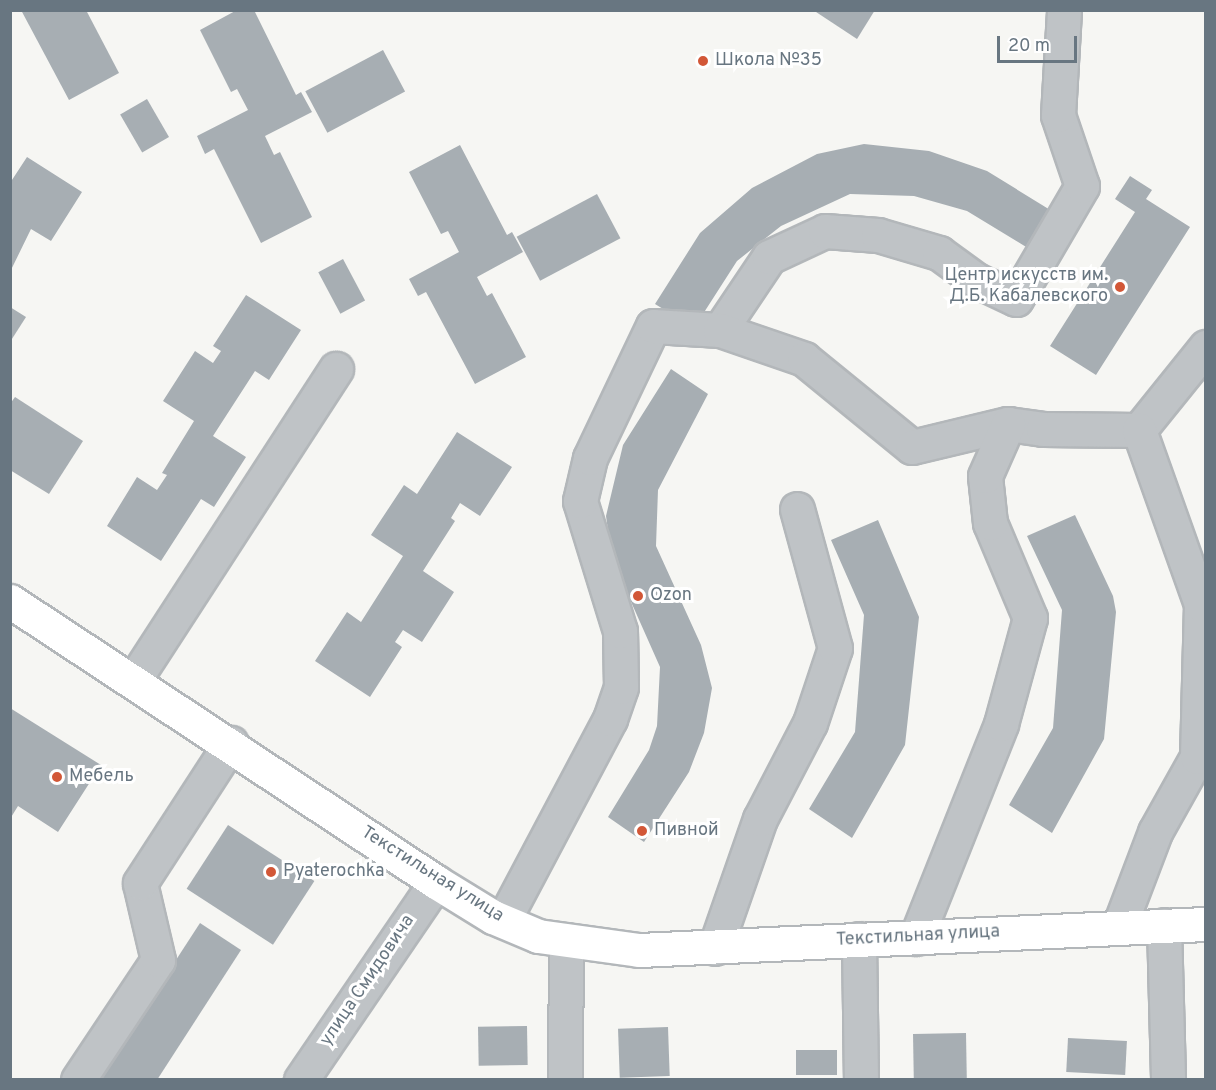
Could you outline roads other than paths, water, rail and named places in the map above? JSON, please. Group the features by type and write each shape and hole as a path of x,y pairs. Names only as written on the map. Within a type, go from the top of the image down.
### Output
{"main road":[{"name":"Текстильная улица","path":"10,601 231,743 436,882 503,921 538,936 639,950 1206,924"}],"street":[{"path":"720,330 769,257 825,231 878,235 939,253 976,280 1016,299 1082,186 1058,115 1064,10"},
{"path":"503,921 610,719 621,687 620,631 580,501 590,458 653,326 720,330 804,359 912,447 1008,424 1043,429 1139,430"},
{"path":"1139,430 1206,347"},
{"path":"134,680 336,369"},
{"path":"916,938 1000,724 1030,618 990,523 985,476 1008,424"},
{"path":"1119,927 1155,832 1197,757 1201,604 1139,430"},
{"path":"715,948 760,819 810,723 836,648 797,509"},
{"path":"78,1080 158,960 140,883 231,743"},
{"name":"улица Смидовича","path":"301,1080 436,882"},
{"path":"1164,925 1168,1080"},
{"path":"859,939 861,1080"},
{"path":"565,1080 566,940"}],"place":[{"name":"Школа №35","path":"703,61"},
{"name":"Центр искусств им. Д.Б. Кабалевского","path":"1120,287"},
{"name":"Ozon","path":"638,596"},
{"name":"Мебель","path":"57,777"},
{"name":"Пивной","path":"642,831"},
{"name":"Pyaterochka","path":"271,872"}]}
